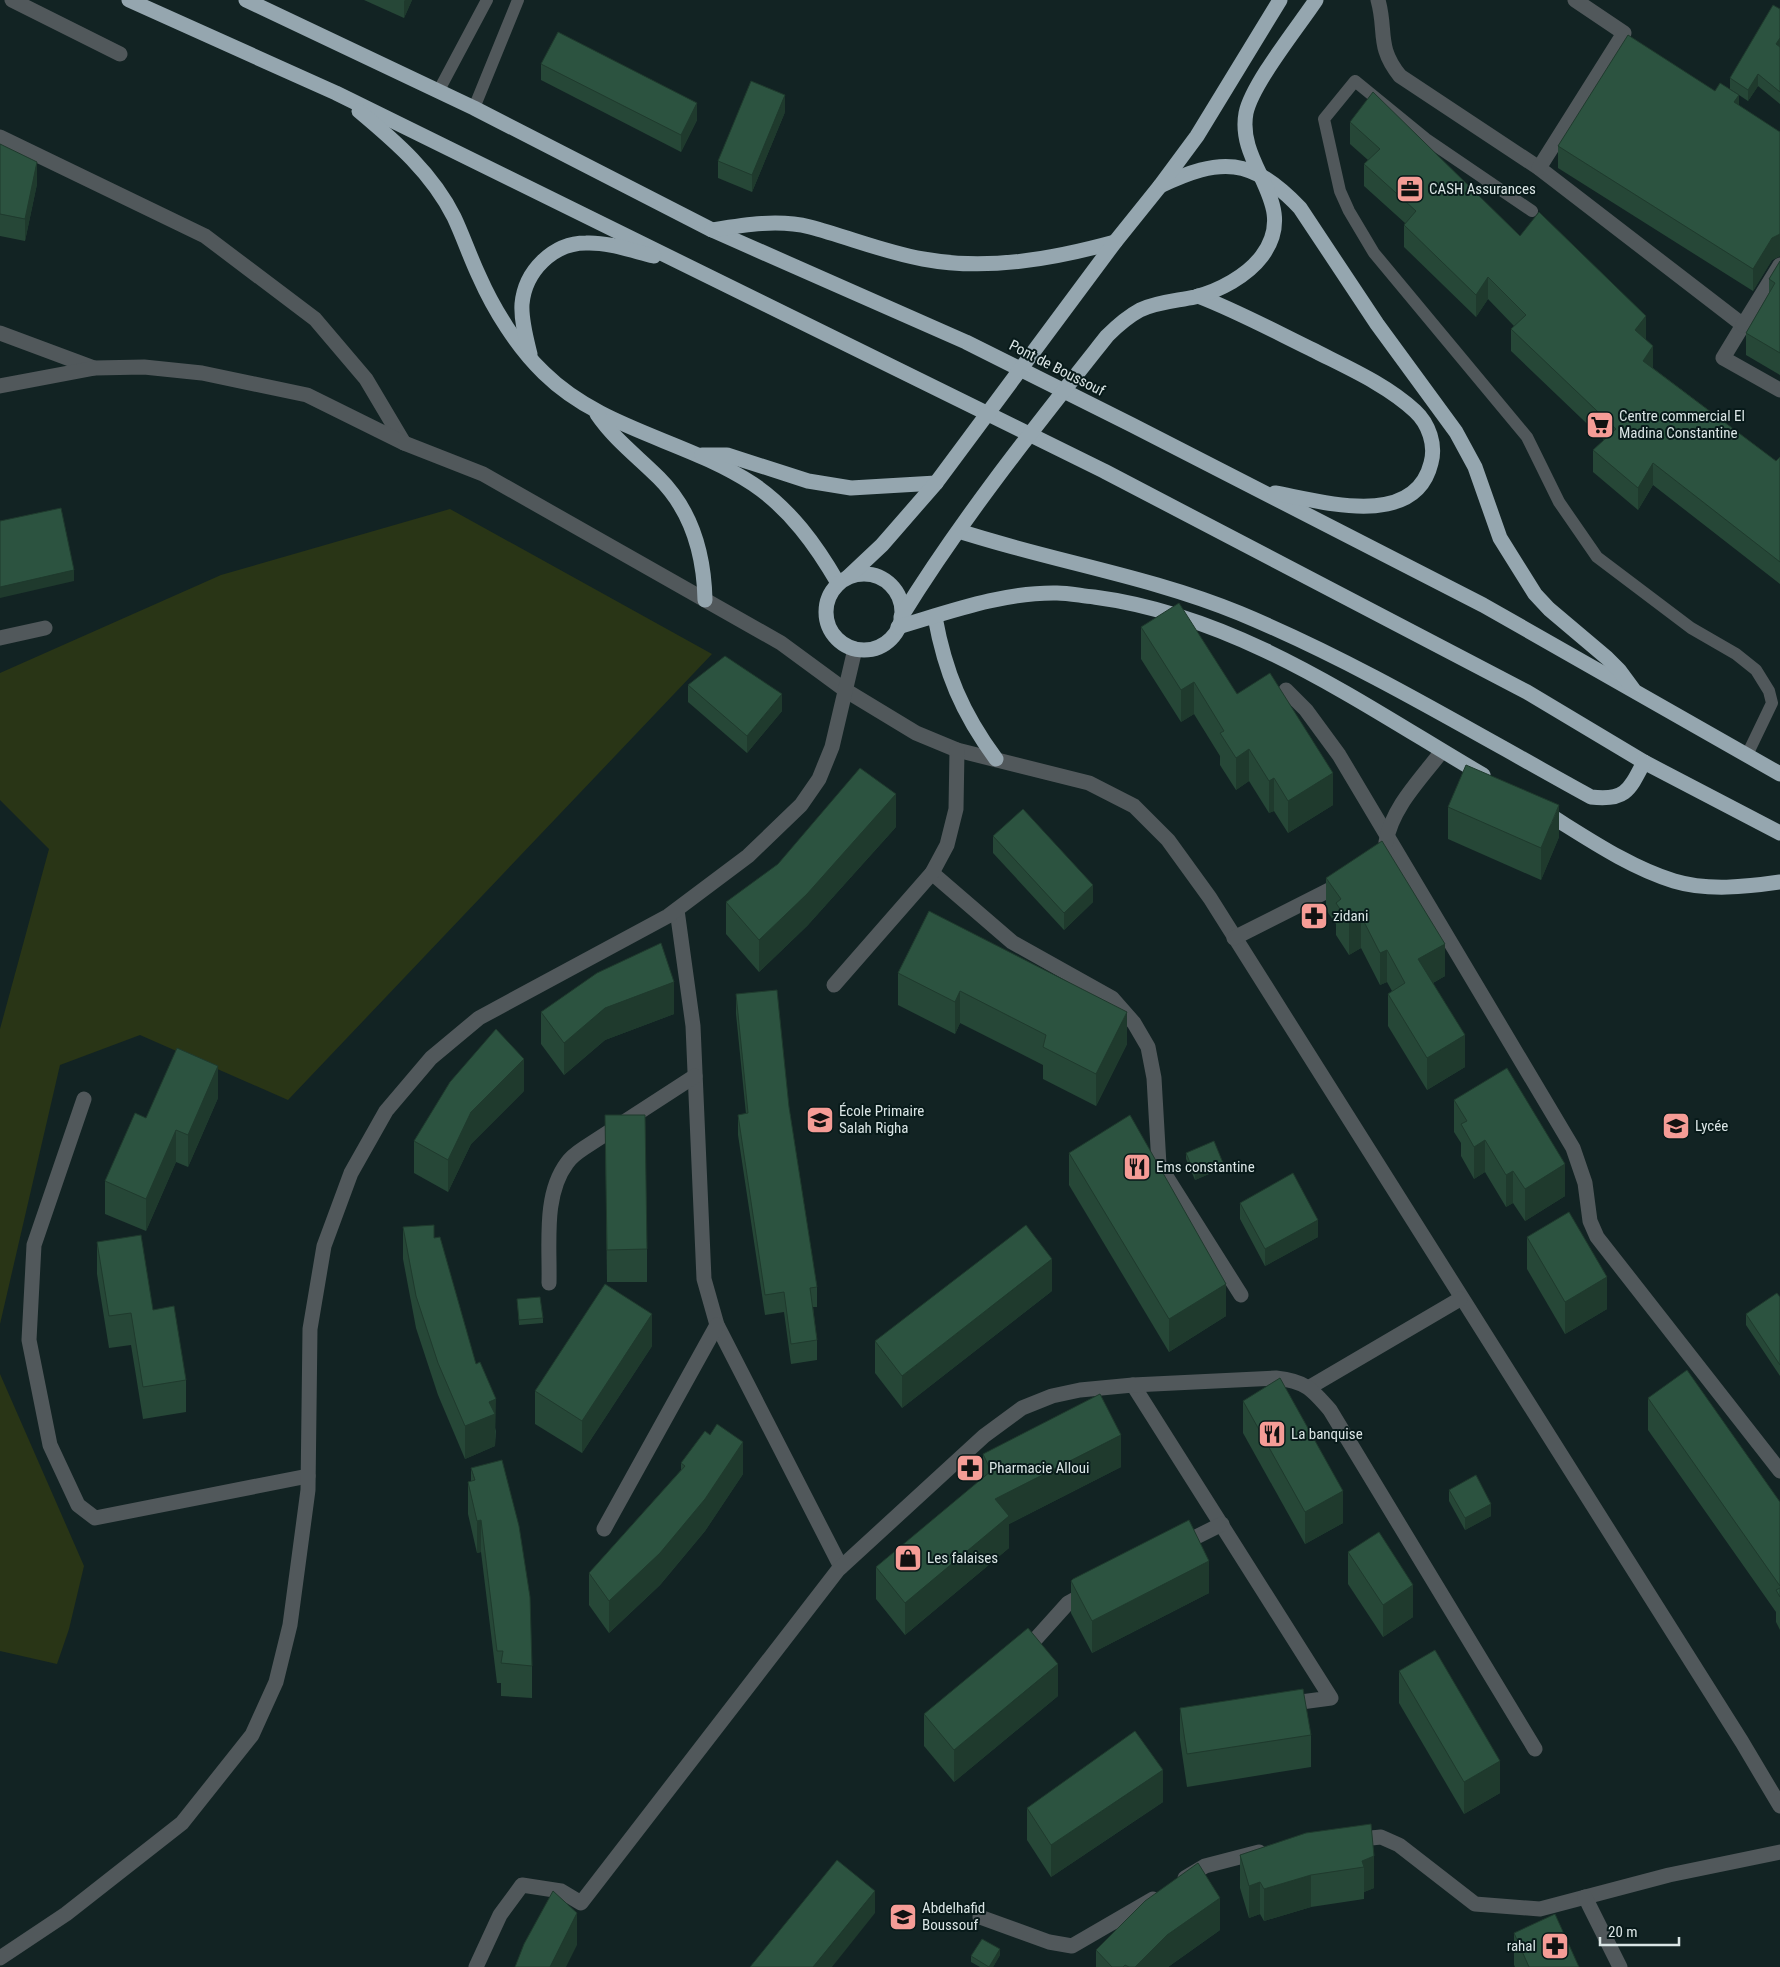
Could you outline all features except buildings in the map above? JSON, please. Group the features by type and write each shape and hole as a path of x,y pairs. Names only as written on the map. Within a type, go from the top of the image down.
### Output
{"highway":[{"path":"129,0 336,93 1104,471 1527,692 1644,762 1780,833"},
{"name":"Pont de Boussouf","path":"246,0 474,108 712,230 966,342 1132,425 1483,605 1780,774"},
{"path":"1280,0 1202,128 1160,186 1114,242 936,483 882,545 843,580 827,601 827,621 837,639 855,649 866,650 885,643 959,531 1037,423 1107,336 1122,321 1140,310 1159,303 1198,296 1230,282 1248,271 1262,255 1273,236 1276,216 1271,197 1259,174 1246,140 1246,112 1258,86 1316,0"},
{"path":"336,93 395,141 437,189 453,216 494,306 530,358 543,373 561,388 595,410 726,468 754,485 779,505 802,528 843,580"},
{"path":"1160,186 1199,169 1219,166 1240,167 1259,174 1289,196 1300,208 1377,324 1456,432 1475,467 1500,538 1535,594 1549,609 1620,670 1635,692"},
{"path":"712,230 743,225 775,224 809,227 884,251 925,260 966,264 1012,262 1050,257 1114,242"},
{"path":"530,358 522,305 526,286 536,269 549,255 567,246 586,243 681,262"},
{"path":"1198,296 1240,314 1380,386 1414,411 1430,433 1432,459 1426,477 1415,493 1392,504 1359,506 1259,491"},
{"path":"595,410 617,440 672,492 687,516 698,543 702,562 705,600"},
{"path":"695,455 727,456 750,461 808,481 851,488 936,483"},
{"path":"959,531 1041,556 1141,580 1237,612 1368,673 1590,797 1610,800 1628,790 1644,762"},
{"path":"843,580 864,574 881,578 897,594 901,605 900,622"},
{"path":"900,622 935,617 1010,597 1057,593 1117,600 1172,612 1248,641 1293,664 1493,781"},
{"path":"935,617 940,647 949,677 977,734 996,759"},
{"path":"1526,801 1637,866 1675,882 1716,887 1754,886 1780,882"}],"street":[{"path":"12,0 120,54"},
{"path":"1378,0 1386,55 1400,76 1538,168 1743,325"},
{"path":"1575,0 1640,44"},
{"path":"1538,168 1624,33"},
{"path":"0,137 205,236 314,320 366,378 404,442"},
{"path":"1780,265 1723,358 1780,390"},
{"path":"0,333 95,368"},
{"path":"0,386 95,368 144,367 202,373 308,395 404,442 483,474 781,643 845,690 916,732 957,750 1089,783 1134,806 1168,840 1210,898 1460,1298 1742,1742 1780,1806"},
{"path":"0,638 45,628"},
{"path":"0,1958 66,1914 182,1823 252,1735 276,1682 290,1625 308,1476 310,1329 324,1246 351,1173 386,1111 431,1058 479,1018 677,910 748,856 801,805 819,779 832,747 855,649"},
{"path":"1286,690 1324,732 1573,1148 1585,1183 1590,1222 1597,1237 1780,1471"},
{"path":"834,985 932,873 947,845 956,809 957,750"},
{"path":"1383,855 1387,836 1398,810 1442,751"},
{"path":"932,873 1012,942 1112,998 1134,1022 1148,1046 1154,1078 1159,1165 1241,1295"},
{"path":"1234,938 1356,877"},
{"path":"677,910 693,1026 704,1279 717,1325 841,1567"},
{"path":"549,1283 551,1205 556,1180 568,1161 584,1148 695,1076"},
{"path":"84,1099 34,1245 29,1340 50,1445 78,1505 95,1518 308,1476"},
{"path":"1310,1387 1460,1298"},
{"path":"604,1529 717,1325"},
{"path":"476,1967 500,1916 522,1885 561,1891 581,1903 841,1567 984,1436 1022,1408 1052,1396 1080,1390 1133,1385 1276,1378 1293,1380 1310,1387 1330,1410 1536,1749"},
{"path":"1133,1385 1331,1698 1272,1706"},
{"path":"1170,1550 1222,1524"},
{"path":"1023,1653 1068,1603 1102,1585"},
{"path":"1335,1842 1381,1837 1399,1845 1425,1863 1474,1904 1540,1909 1669,1875 1780,1852"},
{"path":"980,1917 1049,1942 1072,1946 1205,1866 1271,1850"},
{"path":"1585,1897 1620,1967"}],"lane":[{"path":"438,92 487,0"},
{"path":"474,108 518,0"},
{"path":"1532,211 1426,139 1355,81 1324,119 1340,191 1349,211 1374,253 1527,437 1559,502 1597,557 1691,628 1736,654 1756,670 1762,679 1772,703 1747,755"}],"green space":[{"path":"450,509 712,654 288,1100 140,1035 60,1065 0,1324 0,1029 49,849 0,800 0,673 221,575"},
{"path":"0,1374 84,1566 69,1629 57,1664 0,1651"}],"place":[{"name":"CASH Assurances","path":"1410,189"},
{"name":"Centre commercial El Madina Constantine","path":"1600,425"},
{"name":"zidani","path":"1314,916"},
{"name":"École Primaire Salah Righa","path":"820,1120"},
{"name":"Lycée","path":"1676,1126"},
{"name":"Ems constantine","path":"1137,1167"},
{"name":"La banquise","path":"1272,1434"},
{"name":"Pharmacie Alloui","path":"970,1468"},
{"name":"Les falaises","path":"908,1558"},
{"name":"Abdelhafid Boussouf","path":"903,1917"},
{"name":"rahal","path":"1555,1946"}]}
